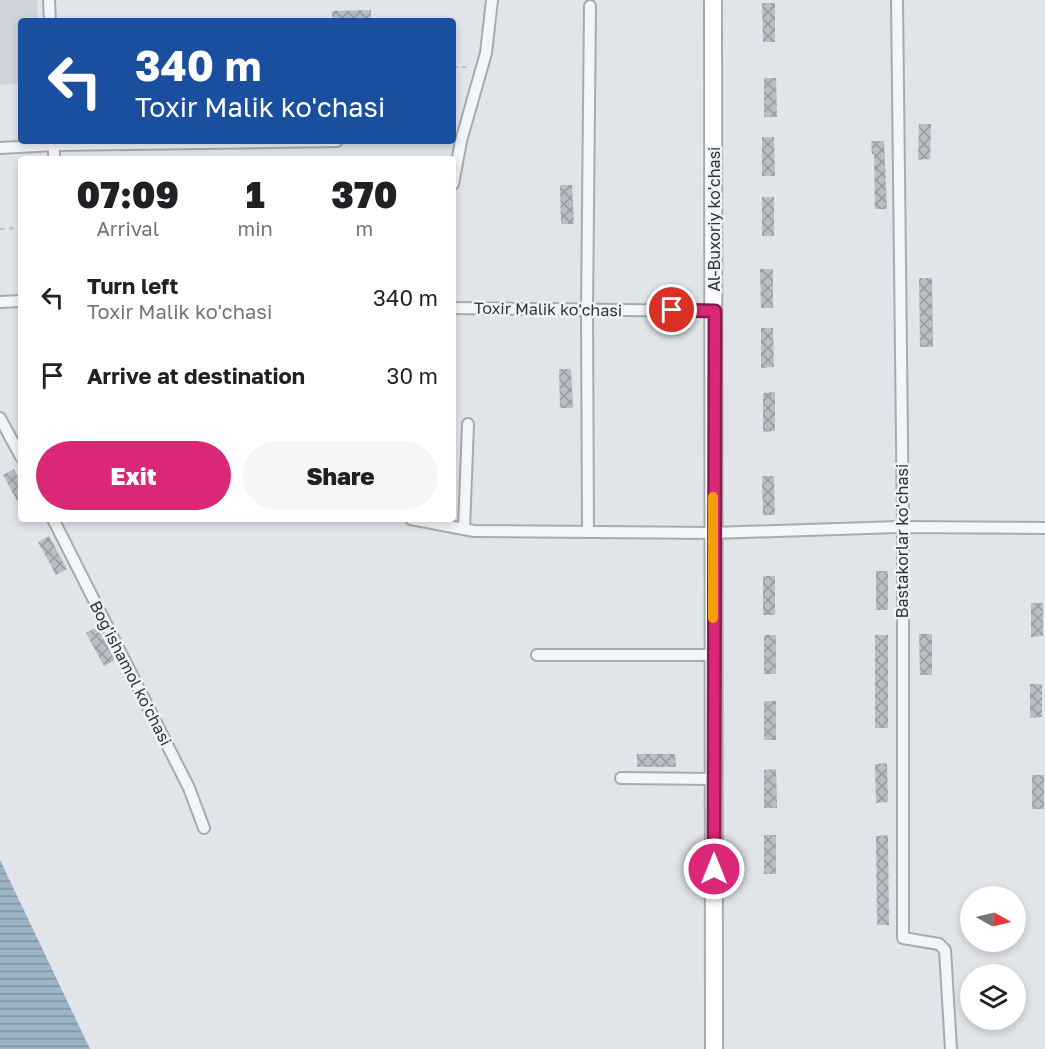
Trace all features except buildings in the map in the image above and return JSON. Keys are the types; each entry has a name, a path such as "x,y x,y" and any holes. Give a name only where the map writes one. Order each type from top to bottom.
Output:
{"street":[{"path":"49,0 50,18"},
{"path":"456,156 457,141 486,53 492,0"},
{"name":"Al-Buxoriy ko'chasi","path":"713,0 714,1049"},
{"name":"Bastakorlar ko'chasi","path":"897,0 903,527 903,938 939,944 945,950 951,1049"},
{"path":"588,532 587,309 590,6"},
{"path":"0,148 43,144"},
{"path":"0,302 18,302"},
{"name":"Toxir Malik ko'chasi","path":"456,308 715,311"},
{"path":"0,418 18,451"},
{"path":"464,529 468,424"},
{"name":"Bog'ishamol ko'chasi","path":"56,522 189,788 204,828"},
{"path":"427,522 474,531 713,533 903,527 1045,528"},
{"path":"537,656 713,655"},
{"path":"621,778 714,779"}],"path":[{"path":"456,67 482,67"},
{"path":"0,230 18,228"}],"shaded area":[{"path":"0,0 37,0 38,18 18,18 18,83 0,85"}],"water":[{"path":"0,860 90,1049 0,1049"}],"slow traffic":[{"path":"713,497 713,618"}],"route":[{"path":"672,310 715,311 714,869"}]}
